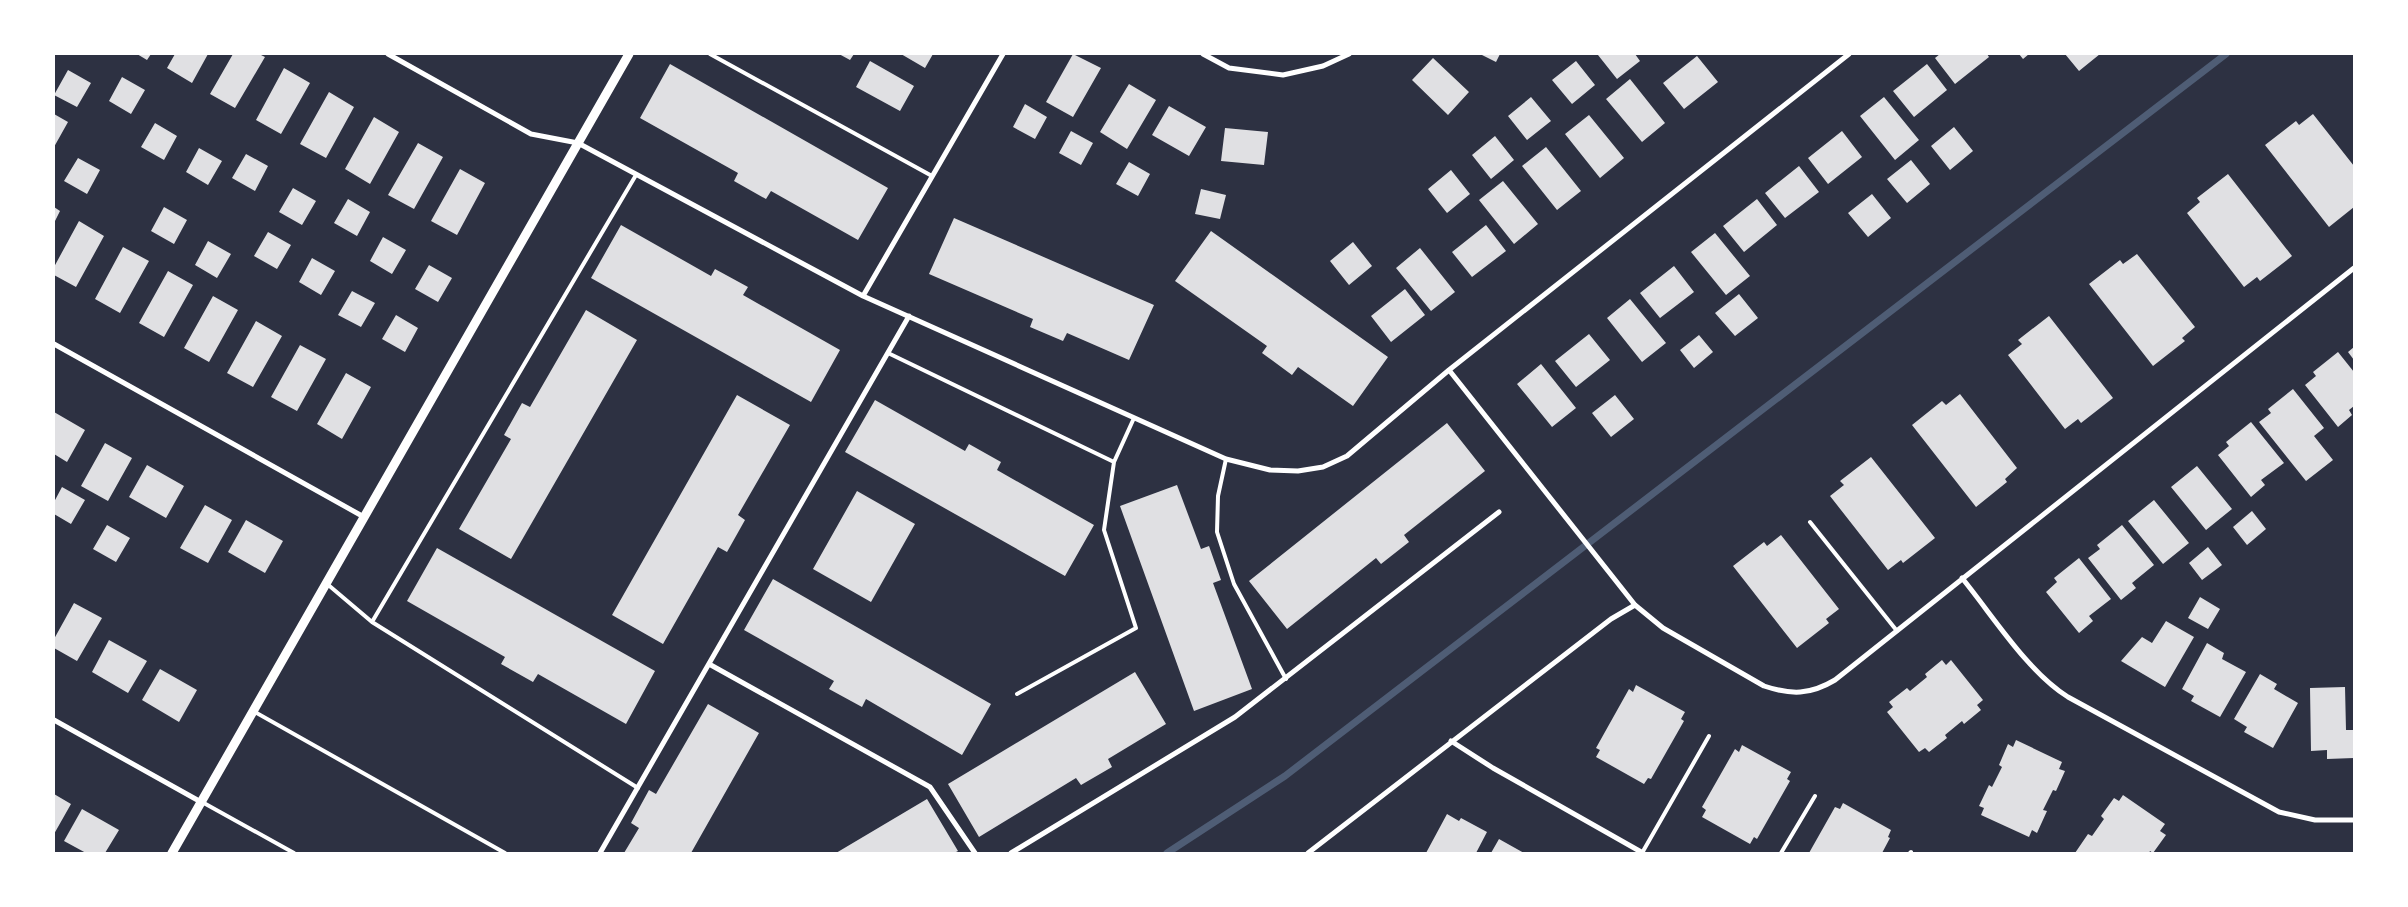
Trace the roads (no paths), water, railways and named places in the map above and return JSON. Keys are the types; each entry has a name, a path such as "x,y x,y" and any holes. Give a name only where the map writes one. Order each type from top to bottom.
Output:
{"street":[{"path":"388,54 531,134 578,143 863,296 1226,458 1270,470 1298,471 1322,468 1347,456 1449,370 1849,54"},
{"path":"172,853 630,54"},
{"path":"863,296 1003,54"},
{"path":"1203,54 1229,68 1283,75 1323,66 1349,54"},
{"path":"1449,370 1578,536 1636,605 1663,628 1764,686 1781,692 1801,694 1820,689 1835,680 2354,268"},
{"path":"600,853 909,316"},
{"path":"54,344 364,517"},
{"path":"1011,853 1236,717 1499,512"},
{"path":"1962,578 2036,670 2055,689 2279,812 2315,820 2354,820"},
{"path":"1308,853 1611,618 1636,605"},
{"path":"709,664 930,787 975,853"},
{"path":"54,720 201,802"},
{"path":"1451,741 1493,768 1642,853"}],"lane":[{"path":"710,54 932,176"},
{"path":"372,622 636,175"},
{"path":"888,353 1114,462"},
{"path":"1017,694 1136,628 1104,530 1114,462 1134,418"},
{"path":"1226,458 1218,496 1217,532 1234,584 1286,679"},
{"path":"1810,522 1898,631"},
{"path":"326,583 372,622 638,788"},
{"path":"253,711 506,853"},
{"path":"1642,853 1709,736"},
{"path":"1781,853 1815,796"},
{"path":"201,802 294,853"}],"waterway":[{"path":"1167,853 1285,776 2226,54"}]}
